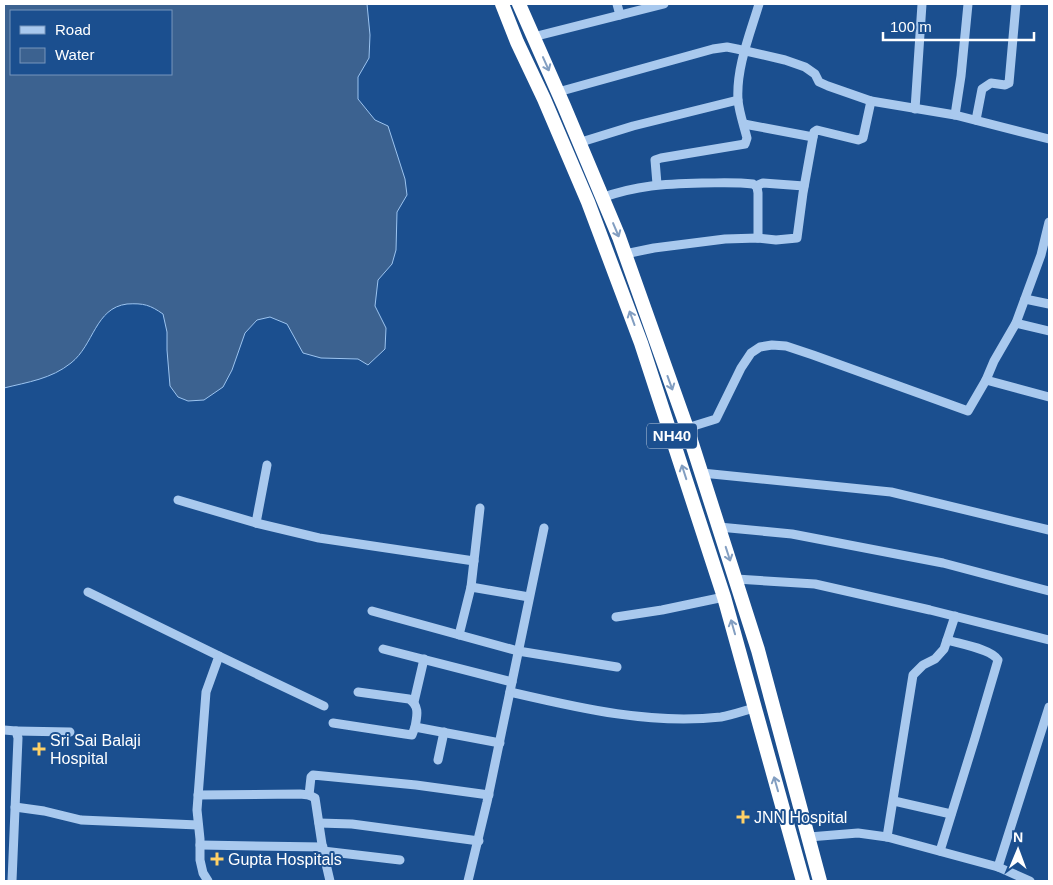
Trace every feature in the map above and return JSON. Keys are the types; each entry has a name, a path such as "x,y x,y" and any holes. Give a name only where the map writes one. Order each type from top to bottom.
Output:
{"highway":[{"name":"NH40","path":"502,4 517,42 565,147 610,258 650,370 724,597 803,881"},
{"name":"NH40","path":"519,4 558,92 625,254 687,428 758,650 820,881"},
{"path":"755,712 773,711"},
{"path":"794,847 810,840"}],"street":[{"path":"617,4 620,15"},
{"path":"533,37 664,4"},
{"path":"657,184 655,160 746,144 747,138 738,100 739,83 745,50 759,4"},
{"path":"915,109 922,4"},
{"path":"955,115 968,4"},
{"path":"976,120 982,89 991,83 1005,85 1009,83 1016,4"},
{"path":"558,92 713,49 727,48 745,50 805,67 814,74 819,82 871,101 955,115 1049,138"},
{"path":"578,143 633,126 738,100"},
{"path":"625,254 654,248 725,239 758,238 776,240 797,238 814,132 818,130 858,140 863,138 871,101"},
{"path":"744,124 813,137"},
{"path":"602,198 626,189 657,184 735,183 756,186 762,183 804,186"},
{"path":"756,186 758,193 758,238"},
{"path":"687,428 716,419 741,368 751,353 760,347 772,345 786,346 813,354 968,411 1016,323 1024,299 1046,252 1049,222"},
{"path":"1024,299 1049,304"},
{"path":"1016,323 1049,331"},
{"path":"986,380 1049,397"},
{"path":"256,523 267,465"},
{"path":"702,473 891,492 1049,530"},
{"path":"178,500 256,523 319,538 474,561"},
{"path":"459,635 471,587 480,508"},
{"path":"719,527 792,534 933,561 1049,591"},
{"path":"468,881 489,795 544,528"},
{"path":"736,579 815,584 1049,640"},
{"path":"471,587 530,597"},
{"path":"88,592 324,706"},
{"path":"616,617 724,597"},
{"path":"372,612 518,651 617,667"},
{"path":"887,837 913,675 923,665 935,659 944,649 955,616"},
{"path":"940,851 976,738 998,660 995,655 988,652 947,640"},
{"path":"383,649 424,659 511,687 606,712 658,718 696,719 755,712"},
{"path":"208,881 203,873 200,860 198,794 206,692 218,656"},
{"path":"333,723 412,735 417,714 414,702 424,659"},
{"path":"358,692 409,699 414,702"},
{"path":"998,867 1046,727 1049,707"},
{"path":"415,727 500,743"},
{"path":"4,730 70,732"},
{"path":"12,881 8,848 15,807 18,738 16,731"},
{"path":"438,760 444,732"},
{"path":"309,795 310,778 313,775 416,785 489,795"},
{"path":"198,794 309,795 315,798 330,881"},
{"path":"894,801 951,814"},
{"path":"15,807 44,811 82,820 198,825"},
{"path":"319,823 352,824 478,841"},
{"path":"810,840 858,833 887,837 998,867 1030,881"},
{"path":"200,846 323,849 400,860"}],"water":[{"path":"4,4 367,4 370,35 369,58 358,77 358,99 375,120 388,126 405,179 407,195 397,212 396,250 392,264 378,280 375,306 386,328 385,349 368,365 358,359 321,358 303,353 287,324 270,317 257,320 245,333 232,370 223,387 204,400 188,401 178,397 170,386 167,332 163,314 146,305 127,304 116,307 108,312 85,347 71,363 55,373 4,388"}],"place":[{"name":"Sri Sai Balaji Hospital","path":"39,749"},
{"name":"JNN Hospital","path":"743,817"},
{"name":"Gupta Hospitals","path":"217,859"}]}
